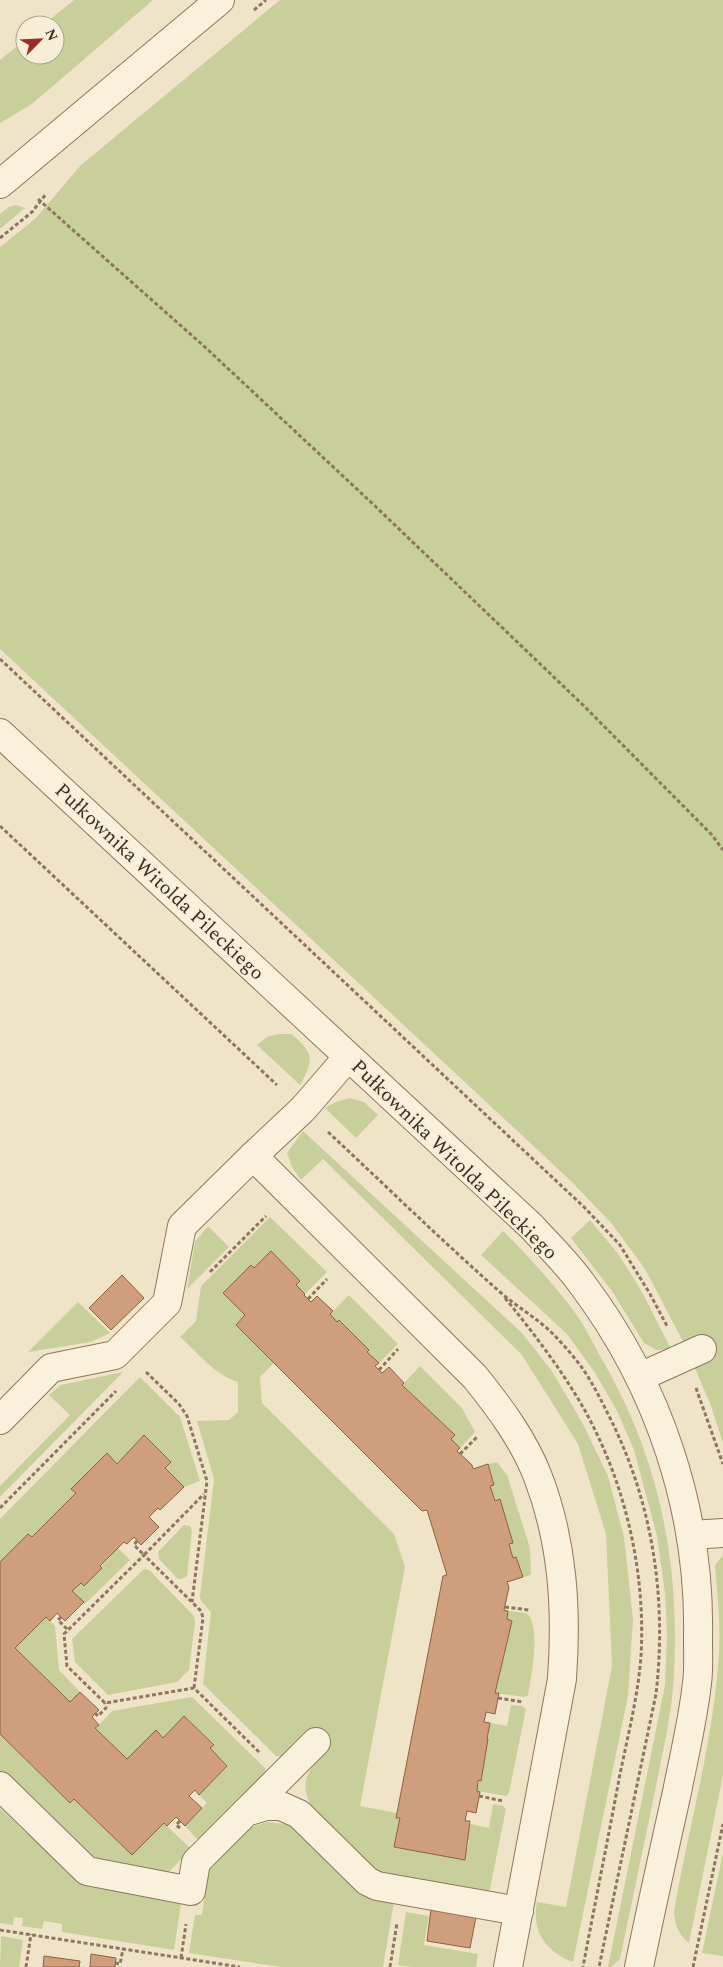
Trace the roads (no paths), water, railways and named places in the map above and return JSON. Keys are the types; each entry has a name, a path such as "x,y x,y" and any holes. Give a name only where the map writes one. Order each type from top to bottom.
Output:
{"street":[{"path":"6,179 220,0"},
{"name":"Pułkownika Witolda Pileckiego","path":"0,733 532,1228 582,1283 618,1335 640,1377 664,1432 683,1492 697,1573 698,1612 698,1681 691,1725 640,1967"},
{"path":"0,1420 51,1368 115,1355 167,1303 182,1226 303,1109 348,1057"},
{"path":"254,1156 475,1377 502,1412 523,1445 538,1476 556,1533 561,1568 565,1644 562,1679 519,1911 515,1965"},
{"path":"640,1377 693,1353"},
{"path":"691,1535 723,1533"},
{"path":"0,1786 87,1872 191,1891 196,1862 316,1742"},
{"path":"283,1775 299,1814"},
{"path":"246,1812 266,1806 281,1806 299,1814 367,1881 377,1886 519,1911"}]}
